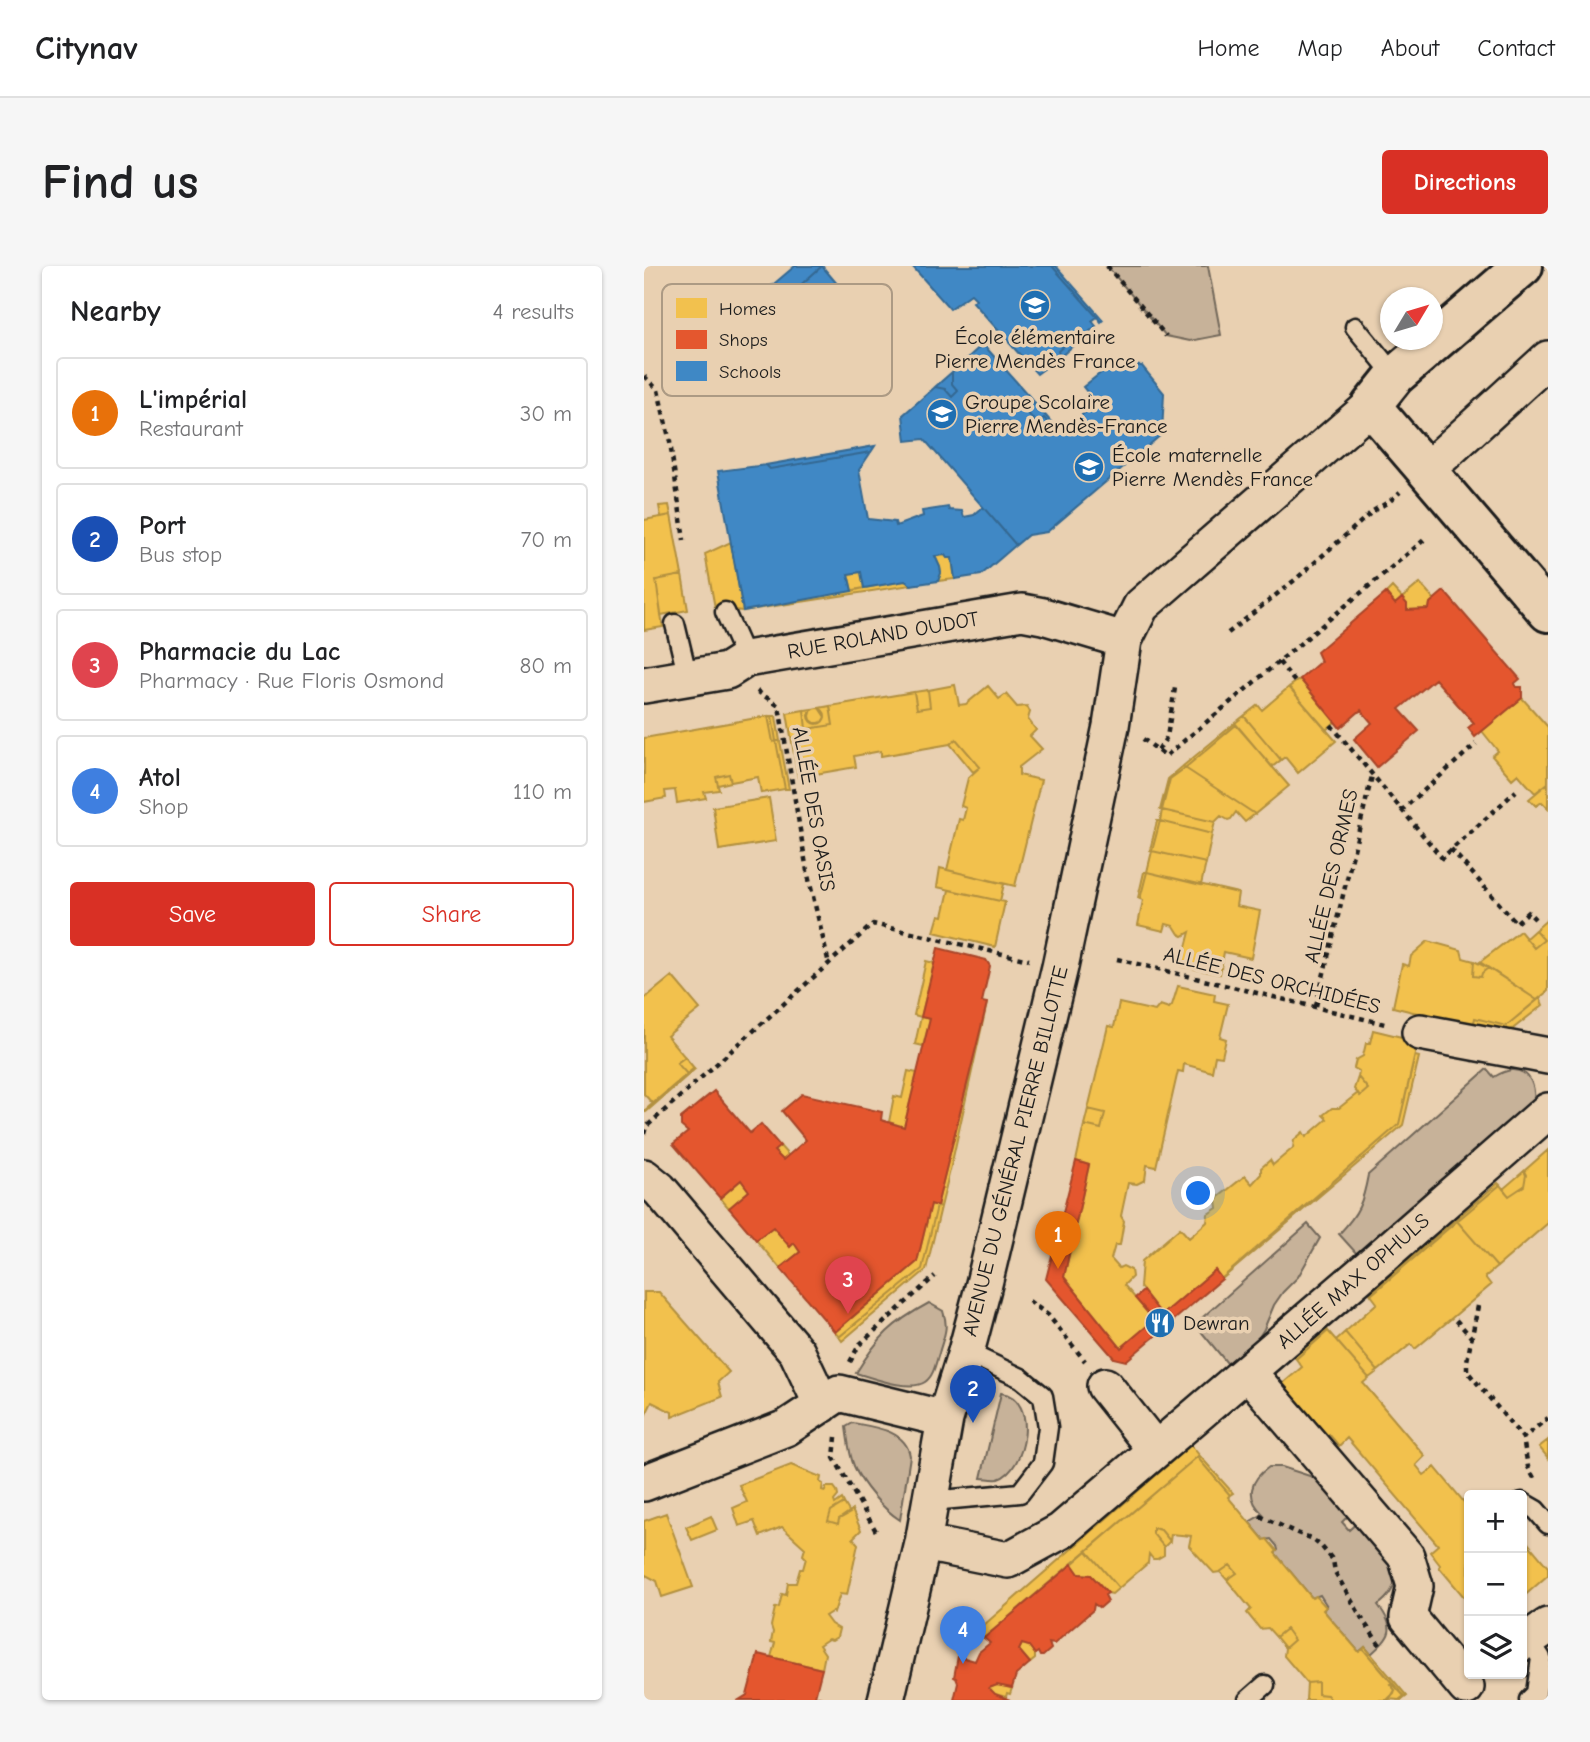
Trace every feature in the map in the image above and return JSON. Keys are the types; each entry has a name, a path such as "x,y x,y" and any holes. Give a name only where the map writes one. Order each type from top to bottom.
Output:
{"street":[{"path":"1523,266 1395,376 1371,406 1548,612"},
{"path":"1443,455 1547,360"},
{"name":"AVENUE DU GÉNÉRAL PIERRE BILLOTTE","path":"886,1700 923,1543 945,1419 986,1275 1060,967 1111,726 1124,640 1141,606 1371,406"},
{"name":"RUE ROLAND OUDOT","path":"644,685 727,671 748,673 1022,611 1124,640"},
{"path":"1420,1032 1548,1056"},
{"name":"ALLÉE MAX OPHULS","path":"939,1546 1008,1560 1061,1531 1548,1111"},
{"path":"644,1177 659,1189 797,1352 829,1415"},
{"path":"1248,1372 1406,1556 1415,1586 1408,1617 1467,1687"},
{"path":"1105,1386 1155,1449"},
{"path":"644,1483 786,1428 829,1415 839,1393 945,1419"}],"lane":[{"path":"1355,327 1395,376"},
{"path":"725,612 748,673"},
{"path":"675,624 688,678"},
{"path":"931,1502 1020,1493 1043,1463 1048,1427 1043,1396 1021,1378 966,1352"},
{"path":"1527,1505 1536,1510 1548,1524"},
{"path":"1529,1700 1536,1693 1541,1658 1533,1635"},
{"path":"1248,1700 1265,1685"}],"path":[{"path":"1107,266 1166,335"},
{"path":"644,376 658,390 670,442 684,540"},
{"path":"1228,633 1296,579 1373,511 1390,501"},
{"path":"1134,732 1166,756 1424,540"},
{"path":"1279,662 1295,682"},
{"name":"ALLÉE DES OASIS","path":"748,673 779,706 807,871 829,964"},
{"path":"1158,750 1167,737 1175,688"},
{"name":"ALLÉE DES ORMES","path":"1317,1006 1372,775 1331,725"},
{"path":"1401,811 1476,744"},
{"path":"1372,775 1442,858 1516,792"},
{"path":"1451,849 1516,923 1528,912 1535,919"},
{"path":"644,1134 646,1127 873,924 1039,962"},
{"name":"ALLÉE DES ORCHIDÉES","path":"1117,959 1420,1032"},
{"path":"849,1363 859,1345 935,1276"},
{"path":"1029,1301 1048,1315 1105,1386"},
{"path":"1478,1306 1466,1361 1467,1371 1523,1438 1528,1467 1539,1484"},
{"path":"1456,1320 1471,1337"},
{"path":"829,1415 834,1458 877,1533"},
{"path":"1523,1438 1548,1418"},
{"path":"1260,1516 1311,1538 1322,1547 1332,1560 1335,1572 1364,1622 1381,1645"}],"shaded area":[{"path":"1107,266 1208,266 1221,335 1190,341 1166,336"},
{"path":"1487,1069 1494,1077 1511,1070 1528,1076 1533,1087 1533,1105 1366,1264 1339,1234 1359,1207 1368,1175"},
{"path":"1308,1224 1320,1238 1298,1277 1274,1305 1264,1329 1236,1374 1195,1324"},
{"path":"929,1303 943,1311 946,1327 934,1369 925,1382 910,1386 901,1385 856,1373 887,1332 905,1317"},
{"path":"1001,1393 1013,1398 1021,1407 1025,1434 1022,1449 1008,1473 998,1479 981,1478"},
{"path":"853,1423 888,1431 902,1440 907,1447 910,1456 900,1520 874,1496 854,1466 846,1427"},
{"path":"1269,1467 1282,1467 1325,1481 1354,1510 1342,1522 1349,1530 1362,1518 1397,1574 1391,1591 1378,1605 1388,1620 1389,1632 1371,1654 1365,1647 1359,1652 1323,1610 1327,1606 1320,1595 1312,1598 1275,1553 1277,1546 1271,1539 1264,1540 1249,1522 1263,1514 1257,1508 1252,1489 1258,1477"}],"building: Homes":[{"path":"669,505 671,515 661,517 659,506"},
{"path":"671,515 682,575 656,580 663,627 644,630 644,520"},
{"path":"731,542 743,611 715,608 705,554"},
{"path":"945,555 952,558 955,579 938,581 941,573 935,556"},
{"path":"861,572 864,588 852,591 848,574"},
{"path":"682,575 688,610 661,615 656,580"},
{"path":"905,581 911,585 743,611 864,588"},
{"path":"1420,583 1434,599 1429,609 1407,610 1407,604 1402,598"},
{"path":"1392,587 1402,598 1395,604 1386,593"},
{"path":"1300,679 1335,722 1326,730 1289,687"},
{"path":"955,685 959,705 966,704 988,686 999,699 1006,694 1017,707 1027,706 1030,712 1028,719 1036,730 1030,736 1042,749 1019,767 1019,775 1041,780 1015,886 947,870 959,819 963,820 966,808 961,806 968,778 980,767 956,739 950,744 881,756 881,751 854,756 856,767 798,777 787,713 804,710 806,729 833,725 830,706 914,692 917,709 930,707 928,690"},
{"path":"1289,687 1336,741 1298,773 1285,757 1281,760 1244,716 1258,705 1262,710"},
{"path":"928,690 930,707 917,709 914,692"},
{"path":"1522,698 1548,727 1548,783 1535,793 1518,774 1512,779 1492,756 1498,751 1482,731"},
{"path":"830,706 833,725 806,729 804,710 812,709 811,720 819,723 825,717 819,708"},
{"path":"817,708 825,716 817,724 809,716"},
{"path":"768,716 772,716 776,741 773,742"},
{"path":"768,716 773,742 776,741 785,789 761,793 758,777 731,782 729,774 716,777 719,790 704,792 706,798 677,803 675,790 665,791 666,798 644,802 644,738"},
{"path":"772,716 776,716 780,741 776,741"},
{"path":"1244,716 1281,760 1272,767 1235,723"},
{"path":"1235,723 1236,725 1185,768 1183,766"},
{"path":"1236,725 1289,786 1255,814 1185,768"},
{"path":"956,739 980,767 973,772 950,744"},
{"path":"776,741 780,741 789,789 785,789"},
{"path":"1183,766 1185,768 1170,779 1160,810 1168,779"},
{"path":"1185,768 1255,814 1245,822 1236,812 1231,819 1221,816 1215,822 1162,810 1170,779"},
{"path":"729,774 731,782 718,785 716,777"},
{"path":"1548,783 1548,808 1542,802 1536,806 1529,799"},
{"path":"769,798 776,841 719,850 713,807"},
{"path":"1162,810 1215,822 1212,834 1160,821"},
{"path":"1157,821 1160,821 1152,851 1150,850"},
{"path":"1160,821 1212,834 1206,863 1152,851"},
{"path":"1152,851 1206,863 1201,885 1147,872"},
{"path":"940,868 1004,884 1000,901 937,887"},
{"path":"1144,872 1147,872 1140,899 1138,898"},
{"path":"1147,872 1238,893 1236,906 1260,911 1251,958 1224,952 1220,974 1181,966 1190,932 1183,936 1174,926 1166,924 1164,931 1138,925 1143,900 1140,899"},
{"path":"949,890 1005,902 995,947 934,932 939,915 943,916"},
{"path":"1548,919 1548,991 1537,1000 1480,962 1520,931 1534,948 1544,940 1535,930"},
{"path":"1535,930 1544,940 1534,948 1526,938"},
{"path":"1428,941 1461,950 1463,958 1474,961 1473,976 1481,977 1488,968 1537,1000 1506,1026 1475,1018 1473,1027 1393,1007 1402,964 1409,966 1411,956"},
{"path":"926,961 934,963 921,1017 914,1015"},
{"path":"1474,961 1488,968 1481,977 1473,976"},
{"path":"672,976 700,1009 667,1036 685,1057 677,1063 687,1074 653,1104 644,1094 644,999"},
{"path":"1178,986 1215,994 1214,1001 1228,1004 1220,1037 1226,1039 1222,1057 1215,1056 1212,1072 1184,1064 1183,1072 1178,1071 1156,1167 1147,1165 1145,1180 1137,1184 1128,1183 1121,1216 1124,1221 1120,1245 1115,1245 1111,1259 1119,1268 1123,1266 1131,1270 1132,1277 1124,1285 1154,1320 1121,1348 1064,1277 1089,1165 1076,1161 1084,1125 1101,1129 1105,1113 1088,1109 1108,1026 1114,1027 1119,1003 1155,1011 1160,1005 1169,1008"},
{"path":"1540,998 1543,1005 1505,1035 1473,1027 1475,1018 1506,1026"},
{"path":"987,1003 952,1162 941,1207 937,1206"},
{"path":"921,1017 930,1019 923,1046 915,1044"},
{"path":"1373,1030 1418,1041 1399,1124 1221,1279 1215,1270 1162,1315 1140,1287 1142,1261 1180,1228 1189,1238 1207,1222 1208,1214 1217,1208 1216,1199 1245,1176 1252,1184 1261,1174 1261,1168 1270,1160 1273,1165 1293,1148 1294,1140 1303,1132 1306,1137 1327,1119 1323,1115 1368,1089 1358,1077 1359,1071 1354,1068 1356,1060 1363,1056 1366,1043 1370,1043"},
{"path":"1415,1056 1419,1057 1403,1125 1222,1279 1399,1124"},
{"path":"685,1057 694,1068 687,1074 677,1063"},
{"path":"694,1068 646,1112 644,1111"},
{"path":"908,1071 917,1073 904,1127 889,1122 894,1096 902,1098"},
{"path":"1358,1077 1368,1089 1360,1096 1354,1089"},
{"path":"1088,1109 1105,1113 1101,1129 1084,1125"},
{"path":"780,1146 789,1156 783,1160 774,1151"},
{"path":"1548,1150 1548,1223 1497,1267 1457,1221 1500,1185 1509,1196 1524,1186 1524,1171"},
{"path":"1524,1171 1524,1186 1509,1196 1503,1189"},
{"path":"741,1180 749,1191 729,1208 720,1198"},
{"path":"1498,1183 1500,1185 1457,1221 1456,1219"},
{"path":"931,1204 937,1206 922,1269 839,1337 835,1332 917,1262"},
{"path":"937,1206 941,1207 926,1270 842,1341 839,1337 922,1269"},
{"path":"1456,1219 1457,1221 1371,1295 1370,1293"},
{"path":"1457,1221 1497,1267 1485,1277 1491,1285 1415,1349 1411,1344 1378,1371 1345,1332 1377,1303 1371,1295"},
{"path":"773,1227 790,1247 794,1243 800,1252 780,1268 756,1240"},
{"path":"644,1292 659,1292 729,1372 718,1382 722,1397 672,1417 672,1412 652,1402 644,1418"},
{"path":"1327,1329 1328,1331 1296,1359 1294,1357"},
{"path":"1328,1331 1369,1378 1363,1383 1425,1456 1416,1465 1424,1475 1435,1467 1464,1502 1464,1597 1430,1552 1438,1545 1347,1438 1339,1446 1329,1434 1326,1436 1282,1384 1302,1367 1296,1359"},
{"path":"1345,1332 1378,1371 1369,1378 1336,1340"},
{"path":"1548,1440 1548,1458 1539,1447"},
{"path":"1191,1445 1199,1455 1197,1457 984,1638 977,1631"},
{"path":"1199,1455 1233,1493 1230,1495 1197,1457"},
{"path":"1197,1457 1264,1540 1267,1539 1277,1551 1275,1553 1312,1598 1316,1596 1326,1607 1323,1610 1359,1652 1363,1649 1392,1683 1390,1684 1395,1690 1389,1700 1331,1700 1327,1695 1318,1694 1318,1682 1307,1683 1284,1656 1285,1648 1294,1640 1286,1629 1276,1637 1268,1628 1260,1629 1247,1613 1251,1609 1227,1580 1237,1573 1230,1565 1214,1573 1189,1546 1191,1536 1171,1534 1170,1541 1161,1530 1153,1528 1153,1534 1164,1547 1164,1555 1153,1559 1149,1554 1148,1563 1119,1588 1087,1551"},
{"path":"791,1465 821,1477 822,1490 834,1487 837,1491 835,1504 842,1499 844,1503 831,1511 828,1521 838,1524 839,1519 852,1510 861,1530 853,1538 858,1544 847,1595 840,1594 834,1613 833,1611 825,1616 839,1629 837,1637 819,1645 825,1654 822,1669 771,1657 775,1643 771,1642 771,1626 775,1608 779,1607 782,1594 786,1595 788,1583 796,1583 800,1569 803,1569 805,1548 782,1527 760,1536 754,1521 739,1526 733,1508 747,1502 739,1485"},
{"path":"844,1503 850,1513 839,1519 838,1524 828,1521 831,1511"},
{"path":"666,1513 693,1587 662,1597 657,1581 646,1575 644,1579 644,1521"},
{"path":"711,1516 717,1530 692,1540 686,1527"},
{"path":"1153,1528 1161,1530 1170,1541 1164,1547 1153,1534"},
{"path":"1527,1542 1548,1567 1548,1575 1527,1594"},
{"path":"1087,1551 1119,1588 1112,1594 1091,1575 1079,1574 1072,1564"},
{"path":"1230,1565 1237,1573 1227,1580 1220,1572"},
{"path":"1286,1629 1294,1640 1285,1648 1276,1637"},
{"path":"1022,1644 1029,1646 1035,1654 1035,1659 1030,1663 1019,1650"},
{"path":"1365,1647 1407,1696 1402,1700 1399,1700 1404,1696 1363,1649"},
{"path":"1318,1682 1318,1694 1327,1695 1331,1700 1306,1700 1307,1683"},
{"path":"1390,1684 1404,1696 1399,1700 1388,1699 1395,1690"},
{"path":"997,1685 1012,1688 1010,1694 1007,1693 1006,1697 995,1694 989,1688"}],"building: Shops":[{"path":"1444,591 1520,679 1514,684 1516,687 1522,687 1522,698 1475,737 1468,728 1474,723 1435,679 1399,709 1419,731 1377,767 1354,739 1372,723 1361,710 1340,728 1300,679 1321,661 1317,652 1386,593 1395,604 1402,598 1407,604 1407,610 1429,609 1430,603"},
{"path":"938,948 986,960 990,966 982,1002 987,1003 937,1206 931,1204 917,1262 835,1332 780,1268 800,1252 794,1243 790,1247 773,1227 756,1240 729,1208 749,1191 741,1180 720,1198 673,1144 688,1132 681,1126 681,1118 714,1091 750,1133 761,1124 780,1146 774,1151 783,1160 806,1140 782,1111 802,1094 882,1112 881,1120 904,1127 930,1019 921,1017"},
{"path":"1076,1161 1089,1165 1064,1277 1121,1348 1154,1320 1135,1298 1143,1291 1162,1315 1215,1270 1222,1279 1126,1361 1114,1358 1046,1279"},
{"path":"1072,1564 1079,1574 1091,1575 1108,1593 1105,1595 1108,1601 1100,1608 1094,1604 1093,1610 1054,1644 1049,1643 1051,1649 1043,1656 1038,1652 1035,1654 1029,1646 1022,1644 1019,1650 1030,1663 1016,1675 1012,1688 997,1685 989,1688 995,1694 1010,1700 954,1700 958,1683 954,1677 958,1656 975,1661 979,1652 990,1643 984,1638"},
{"path":"758,1654 822,1669 815,1696 822,1700 739,1700 747,1695"}],"building: Schools":[{"path":"795,266 822,266 802,284 774,284"},
{"path":"822,266 837,284 802,284"},
{"path":"912,266 1052,266 1097,317 1092,321 1096,326 1081,339 1074,337 1058,351 1060,357 1037,374 973,302 976,299 971,294 950,309"},
{"path":"1052,266 1056,266 1103,320 1101,322 1097,317"},
{"path":"1074,337 1081,339 1060,357 1058,351"},
{"path":"983,344 1035,403 1026,411 1037,424 1044,418 1060,433 1096,403 1083,387 1112,364 1142,366 1164,393 1162,434 1047,532 1028,535 1016,545 924,439 906,441 903,415 935,387 945,389 952,397 958,391 952,384 952,372"},
{"path":"952,372 952,384 958,391 952,397 945,389 935,387"},
{"path":"1035,403 1057,429 1055,431 1044,418 1037,424 1026,411"},
{"path":"875,446 871,452 770,469 766,465"},
{"path":"871,452 859,470 868,519 895,522 896,526 923,516 922,511 948,507 949,510 962,511 964,517 974,515 983,507 1016,545 981,575 955,579 952,558 945,555 935,556 941,573 938,581 911,585 905,581 864,588 861,572 848,574 852,591 743,611 718,471 766,465 770,469"}],"place":[{"name":"École élémentaire Pierre Mendès France","path":"1035,305"},
{"name":"Groupe Scolaire Pierre Mendès-France","path":"942,414"},
{"name":"École maternelle Pierre Mendès France","path":"1089,467"},
{"name":"L'impérial","path":"1058,1269"},
{"name":"Pharmacie du Lac","path":"848,1314"},
{"name":"Dewran","path":"1160,1323"},
{"name":"Port","path":"973,1423"},
{"name":"Atol","path":"963,1664"}]}
